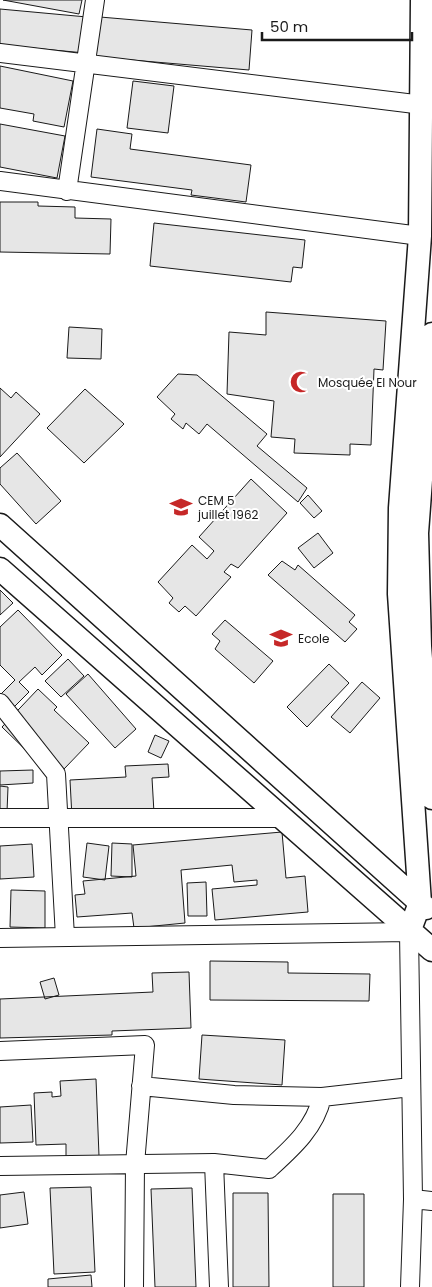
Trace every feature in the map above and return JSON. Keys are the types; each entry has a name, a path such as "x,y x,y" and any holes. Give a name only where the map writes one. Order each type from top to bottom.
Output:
{"street":[{"path":"67,191 95,0"},
{"path":"410,1287 413,1199 409,932 426,908 399,594 400,508 420,236 423,105 422,0"},
{"path":"0,53 423,105"},
{"path":"0,181 420,236"},
{"path":"432,334 417,533 420,646 430,734 432,798"},
{"path":"0,525 426,908"},
{"path":"0,569 409,932 432,950"},
{"path":"1,705 56,774 60,818 65,937"},
{"path":"0,818 281,818"},
{"path":"0,938 409,932 432,927"},
{"path":"0,1051 145,1045 135,1164 134,1287"},
{"path":"142,1086 234,1095 322,1097 411,1087"},
{"path":"0,1166 214,1163 269,1169 294,1146 308,1129 319,1111 322,1097"},
{"path":"214,1163 219,1287"},
{"path":"413,1199 432,1201"}],"building":[{"path":"3,0 82,0 79,14"},
{"path":"0,9 87,17 85,53 0,45"},
{"path":"100,17 252,30 249,70 96,57"},
{"path":"0,66 73,81 64,127 33,121 34,114 0,108"},
{"path":"133,81 174,86 168,133 127,128"},
{"path":"0,124 65,136 57,178 0,167"},
{"path":"97,129 132,134 130,149 251,165 246,202 191,195 192,190 91,177"},
{"path":"0,202 38,202 38,206 75,207 75,218 111,219 110,254 0,252"},
{"path":"154,223 305,240 302,268 293,267 291,282 150,266"},
{"name":"Mosquée El Nour","path":"266,312 386,321 383,370 374,369 371,445 350,444 350,455 294,453 295,439 271,437 274,401 227,394 229,332 266,335"},
{"path":"69,327 102,329 101,359 67,358"},
{"path":"178,374 197,375 267,434 257,446 307,488 298,502 207,424 199,434 186,423 183,429 171,419 175,414 157,397"},
{"path":"0,388 11,398 16,392 40,414 0,457"},
{"path":"85,389 124,424 84,463 47,428"},
{"path":"17,453 61,501 36,524 0,484 0,468"},
{"path":"251,479 287,513 238,568 231,564 224,572 231,577 196,616 185,606 179,612 169,603 173,598 158,582 192,545 207,559 214,551 199,537"},
{"path":"308,495 322,511 314,518 300,503"},
{"path":"318,533 333,553 314,568 298,548"},
{"path":"282,561 295,570 298,565 355,615 349,622 357,629 345,642 268,575"},
{"path":"0,590 13,603 0,615"},
{"path":"18,610 62,655 42,675 35,667 19,682 29,692 6,715 0,695 15,680 0,665 0,627"},
{"path":"225,620 273,661 254,683 215,649 220,641 212,634"},
{"path":"68,659 84,676 61,697 45,681"},
{"path":"329,664 349,683 307,727 287,707"},
{"path":"88,674 136,729 115,748 66,694"},
{"path":"362,682 380,698 350,733 331,717"},
{"path":"38,689 57,707 54,710 89,743 64,769 45,750 36,760 2,727"},
{"path":"155,735 169,741 161,758 148,752"},
{"path":"168,764 169,777 152,778 154,813 72,818 70,780 126,777 125,766"},
{"path":"33,770 33,783 0,785 0,771"},
{"path":"0,786 8,787 7,812 0,812"},
{"path":"282,832 286,878 305,876 308,912 215,920 212,889 257,885 257,880 234,882 232,865 181,870 185,923 134,928 132,913 77,917 75,895 85,894 83,881 136,876 133,845"},
{"path":"87,843 109,846 105,880 83,877"},
{"path":"112,843 132,844 132,877 111,876"},
{"path":"32,844 34,877 0,879 0,846"},
{"path":"206,882 207,916 188,916 187,883"},
{"path":"11,890 45,891 45,928 10,927"},
{"path":"210,961 288,962 288,973 370,974 369,1001 210,1000"},
{"path":"189,972 191,1028 112,1031 112,1035 0,1038 0,999 153,992 152,973"},
{"path":"54,978 59,995 45,999 40,982"},
{"path":"202,1035 285,1040 282,1085 199,1079"},
{"path":"96,1079 99,1156 66,1157 66,1144 36,1145 34,1093 52,1092 52,1097 61,1096 60,1081"},
{"path":"31,1105 33,1142 0,1143 0,1107"},
{"path":"91,1187 95,1272 54,1274 50,1188"},
{"path":"192,1188 196,1287 155,1287 151,1189"},
{"path":"24,1192 28,1224 0,1228 0,1195"},
{"path":"233,1193 268,1193 269,1287 233,1287"},
{"path":"333,1194 364,1194 364,1287 333,1287"},
{"path":"91,1275 92,1287 48,1287 48,1279"}],"place":[{"name":"Mosquée El Nour","path":"301,382"},
{"name":"CEM 5 juillet 1962","path":"181,507"},
{"name":"Ecole","path":"281,638"}]}
